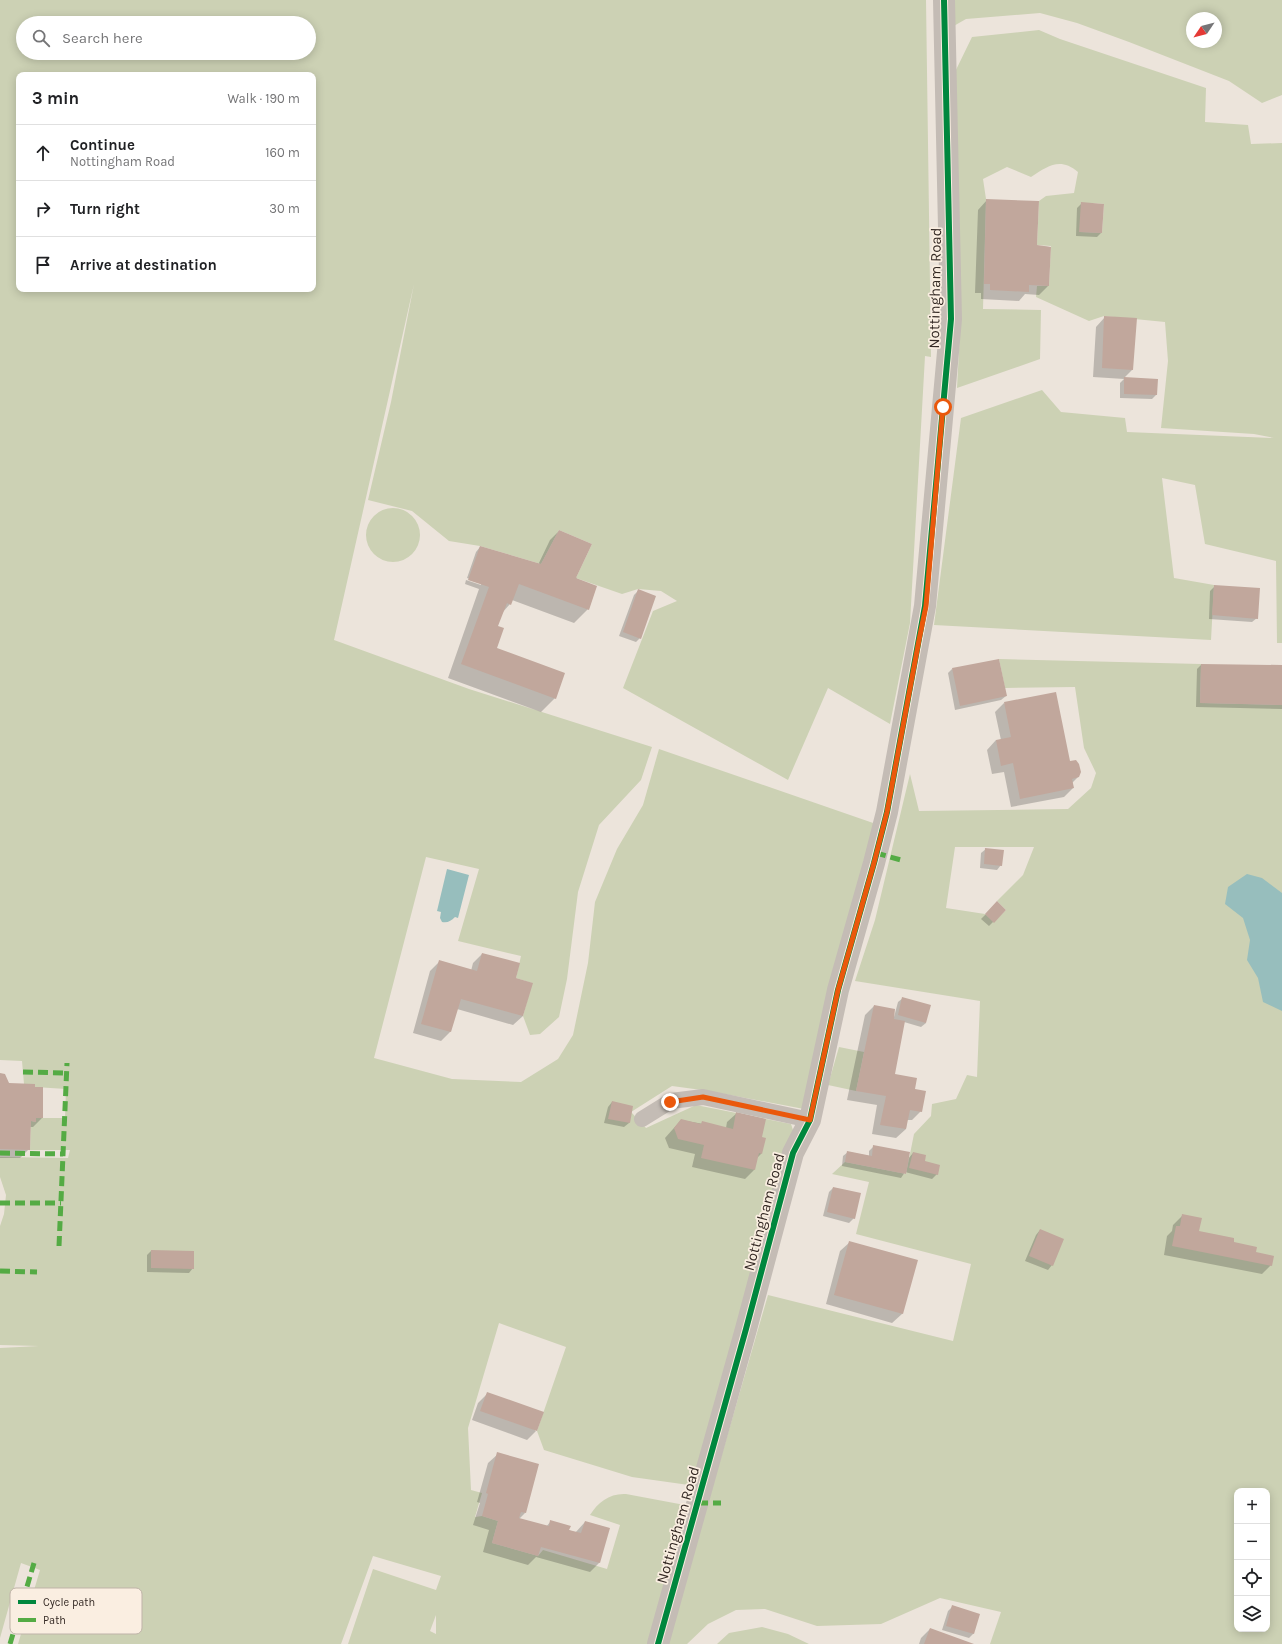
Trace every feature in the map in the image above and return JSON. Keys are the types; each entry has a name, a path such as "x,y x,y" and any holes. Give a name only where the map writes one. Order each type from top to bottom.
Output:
{"street":[{"name":"Nottingham Road","path":"658,1644 746,1329 793,1153 810,1120 838,990 887,812 926,606 951,319 944,0"}],"lane":[{"path":"642,1119 670,1102 703,1097 810,1120"}],"green space":[{"path":"0,0 926,0 931,357 925,356 910,623 890,724 828,688 788,780 623,688 653,611 677,601 661,591 638,589 622,594 576,578 592,544 559,530 541,564 480,546 449,541 412,511 368,500 391,402 414,284 334,640 469,689 652,747 641,780 599,825 578,892 567,979 559,1017 540,1034 530,1035 523,1016 532,983 516,978 521,956 458,941 479,869 426,857 374,1058 452,1079 521,1082 558,1059 573,1035 588,963 595,902 617,849 643,805 659,749 876,824 804,1109 709,1091 672,1086 631,1112 646,1128 696,1105 791,1124 794,1133 696,1486 632,1477 544,1450 537,1431 566,1347 499,1323 468,1428 471,1490 482,1493 475,1517 482,1516 498,1521 492,1543 538,1556 543,1550 607,1569 620,1525 590,1515 601,1502 615,1495 626,1494 690,1506 648,1644 348,1644 373,1569 436,1590 441,1576 373,1556 341,1644 18,1644 21,1634 142,1634 142,1588 35,1588 40,1570 21,1563 14,1588 10,1588 10,1602 0,1638 0,1348 39,1346 0,1345 0,1226 4,1214 6,1195 0,1177 0,1157 68,1158 70,1150 30,1150 31,1121 36,1122 36,1118 65,1118 66,1089 35,1087 35,1084 24,1084 22,1061 0,1060","holes":["436,1615 436,1634 430,1631"]},
{"path":"953,0 1282,0 1282,95 1262,103 1229,81 1077,23 1040,13 966,19 952,27"},
{"path":"1039,30 1060,39 1206,88 1205,122 1248,125 1251,144 1282,143 1282,643 1277,643 1276,561 1205,544 1195,485 1162,478 1174,578 1214,585 1211,640 934,625 961,418 1042,390 1061,412 1125,418 1127,432 1274,438 1254,434 1161,428 1168,361 1165,322 1104,316 1089,321 1036,297 1037,286 1049,286 1051,246 1037,245 1039,201 1046,196 1074,193 1078,172 1072,167 1060,164 1043,169 1031,177 1007,167 983,179 986,199 983,309 1041,310 1040,359 957,388 961,313 954,74 972,37","holes":["1092,203 1104,204 1102,233 1080,232"]},
{"path":"393,508 403,510 412,516 418,525 420,535 418,545 412,554 403,560 393,562 383,560 374,554 368,545 366,535 368,525 374,516 383,510"},
{"path":"999,659 1201,664 1200,703 1282,705 1282,1644 990,1644 1001,1612 940,1598 881,1624 817,1626 765,1609 736,1610 708,1624 687,1644 667,1644 768,1295 953,1341 971,1264 856,1234 869,1182 832,1174 845,1162 906,1174 914,1134 931,1116 932,1104 956,1099 967,1075 977,1077 980,1001 855,981 875,920 910,774 919,811 1068,809 1091,788 1096,773 1084,748 1075,687 1005,688","holes":["955,847 1034,847 1023,875 997,901 1006,910 994,922 985,914 946,908"]},
{"path":"839,1047 864,1052 856,1091 828,1085"},
{"path":"762,1627 788,1634 809,1644 717,1644 729,1633"}],"water":[{"path":"447,869 469,875 458,918 455,917 452,920 442,922 440,918 441,912 437,911"},
{"path":"1247,874 1262,878 1282,893 1282,1011 1263,1002 1258,978 1247,960 1250,940 1243,918 1225,904 1228,887"}],"building":[{"path":"986,199 1039,201 1037,245 1051,247 1049,286 1029,285 1029,292 990,290 990,284 984,284"},
{"path":"1081,202 1104,204 1102,233 1079,232"},
{"path":"1104,316 1137,318 1133,370 1102,368"},
{"path":"1124,377 1158,379 1157,395 1124,394"},
{"path":"559,530 592,544 576,578 597,586 589,610 519,584 511,605 507,603 498,626 504,628 497,648 565,673 556,699 461,664 489,587 468,580 480,546 541,564"},
{"path":"1214,585 1260,588 1258,619 1212,615"},
{"path":"638,589 656,596 641,639 623,632"},
{"path":"999,659 1007,696 960,706 952,668"},
{"path":"1201,664 1282,665 1282,705 1200,703"},
{"path":"1056,692 1070,761 1076,760 1079,764 1081,772 1079,777 1072,779 1074,788 1020,799 1013,763 1001,766 996,740 1011,737 1004,702"},
{"path":"985,848 1004,850 1002,866 984,864"},
{"path":"997,901 1006,910 994,923 985,914"},
{"path":"482,953 520,963 516,978 533,983 523,1016 461,999 451,1032 421,1024 439,960 477,971"},
{"path":"902,997 931,1005 926,1023 898,1015"},
{"path":"874,1005 895,1009 894,1019 905,1021 895,1074 917,1078 915,1089 926,1091 922,1112 910,1110 906,1129 880,1125 886,1096 856,1091"},
{"path":"0,1073 5,1074 9,1083 35,1084 35,1087 43,1087 43,1118 36,1118 36,1122 31,1121 30,1150 0,1149"},
{"path":"612,1101 633,1106 630,1123 608,1119"},
{"path":"736,1112 766,1119 762,1137 766,1138 762,1154 759,1153 755,1170 701,1158 704,1145 678,1139 674,1128 681,1119 701,1124 702,1121 733,1129"},
{"path":"873,1145 910,1152 906,1174 845,1162 847,1151 872,1156"},
{"path":"913,1152 926,1155 925,1161 940,1165 938,1175 909,1168"},
{"path":"833,1187 861,1193 855,1219 827,1212"},
{"path":"1182,1214 1202,1218 1199,1231 1234,1238 1234,1242 1257,1247 1256,1252 1274,1256 1272,1266 1172,1246 1176,1226 1180,1226"},
{"path":"1040,1229 1064,1239 1053,1266 1029,1256"},
{"path":"849,1241 918,1260 903,1314 834,1295"},
{"path":"151,1250 194,1251 194,1269 151,1268"},
{"path":"487,1392 544,1412 537,1431 480,1411"},
{"path":"497,1452 539,1464 526,1513 521,1512 519,1518 549,1526 550,1520 571,1526 569,1530 581,1533 585,1521 610,1528 600,1563 541,1547 538,1556 492,1543 498,1521 482,1516 488,1494 486,1493"},
{"path":"952,1605 980,1614 974,1634 946,1626"},
{"path":"930,1628 974,1644 924,1644"}],"marked path":[{"path":"876,853 901,860"},
{"path":"59,1246 67,1063"},
{"path":"23,1072 66,1073"},
{"path":"0,1153 63,1154"},
{"path":"0,1203 61,1203"},
{"path":"0,1271 37,1272"},
{"path":"698,1503 721,1503"},
{"path":"27,1588 34,1563"},
{"path":"10,1644 13,1634"}],"cycle path":[{"path":"658,1644 746,1329 793,1153 810,1120 838,990 887,812 925,606 951,319 944,0"}],"route":[{"path":"670,1102 703,1097 810,1120 838,990 887,812 926,606 943,407"}]}
